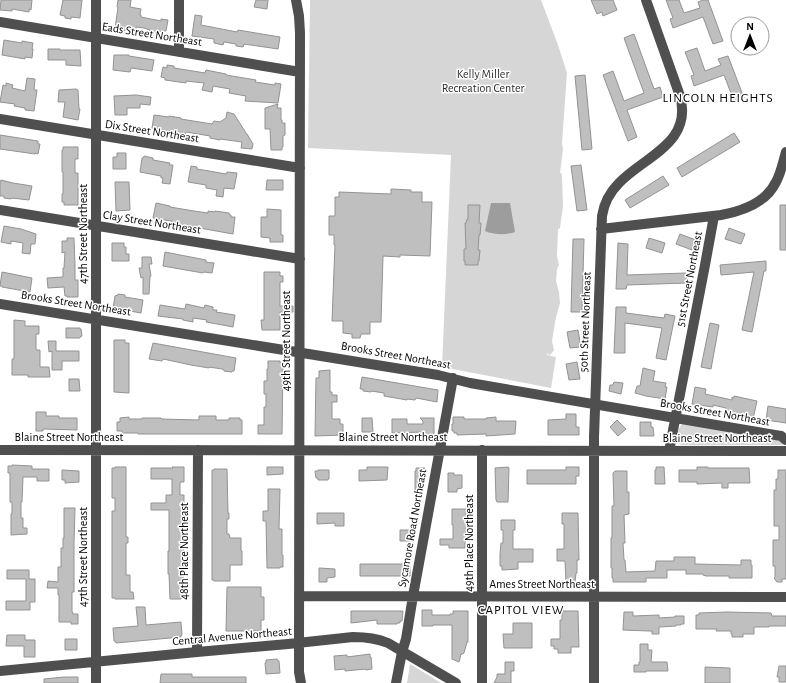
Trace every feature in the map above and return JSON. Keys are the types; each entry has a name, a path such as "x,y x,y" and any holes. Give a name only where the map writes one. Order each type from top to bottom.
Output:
{"street":[{"name":"47th Street Northeast","path":"96,0 96,683"},
{"path":"179,0 179,52"},
{"name":"49th Street Northeast","path":"296,0 300,27 299,643 301,683"},
{"name":"50th Street Northeast","path":"594,683 594,450 602,216 606,201 613,190 623,179 671,141 679,129 682,117 680,96 646,0"},
{"name":"Eads Street Northeast","path":"0,22 300,72"},
{"name":"Dix Street Northeast","path":"0,119 300,168"},
{"path":"601,229 714,216 744,209 764,198 772,189 776,182 786,152"},
{"name":"Clay Street Northeast","path":"0,210 300,259"},
{"name":"51st Street Northeast","path":"668,451 714,216"},
{"name":"Brooks Street Northeast","path":"0,304 438,375 470,383 781,436 786,440"},
{"name":"Sycamore Road Northeast","path":"396,683 406,639 453,378"},
{"name":"Blaine Street Northeast","path":"0,450 786,451"},
{"name":"48th Place Northeast","path":"197,652 198,450"},
{"name":"49th Place Northeast","path":"482,450 482,683"},
{"name":"Ames Street Northeast","path":"299,596 786,597"},
{"name":"Central Avenue Northeast","path":"0,671 364,637 388,643 456,683"}],"green space":[{"name":"Kelly Miller Recreation Center","path":"310,0 541,0 567,73 562,143 563,149 560,173 562,175 563,206 560,228 558,229 557,256 559,265 557,269 556,281 560,303 552,341 554,350 549,355 547,353 547,355 556,357 551,388 442,367 451,155 308,148"},
{"path":"682,424 772,439 781,441 783,445 681,445 677,441 677,435"},
{"path":"410,664 441,683 407,683"}],"shaded area":[{"path":"491,203 510,203 515,232 500,234 485,231"}],"building":[{"path":"1,0 32,0 31,10 29,9 29,12 12,9 12,11 0,10"},
{"path":"63,0 82,0 80,18 71,17 71,19 60,15"},
{"path":"118,0 131,0 130,7 141,9 141,17 161,21 161,19 168,20 166,31 157,31 156,33 144,28 136,27 136,30 127,28 126,31 115,29"},
{"path":"256,0 268,0 267,9 254,7"},
{"path":"591,0 613,0 617,10 603,16 602,12 597,14"},
{"path":"666,0 679,0 684,13 700,8 698,2 708,0 723,41 713,44 703,17 673,28 670,19 673,18"},
{"path":"195,15 202,16 201,25 237,32 238,30 280,37 278,49 244,44 243,47 224,42 223,45 214,43 214,39 192,36"},
{"path":"634,34 654,89 660,87 663,97 627,110 637,137 628,141 603,75 613,71 624,101 644,93 624,38"},
{"path":"4,40 33,43 32,58 25,57 25,59 2,55"},
{"path":"697,48 705,71 721,65 718,59 728,56 744,98 734,101 724,75 694,86 691,76 694,75 685,52"},
{"path":"48,49 80,50 81,66 66,65 66,60 48,60"},
{"path":"114,55 129,55 154,60 152,71 131,68 130,72 113,70"},
{"path":"167,65 174,66 174,68 205,73 206,70 256,80 255,82 275,85 275,83 281,84 278,103 245,101 246,96 229,93 230,89 213,86 212,92 202,90 204,83 186,81 186,83 165,80 165,78 161,77 163,67 167,68"},
{"path":"585,75 592,149 582,150 575,76"},
{"path":"27,78 35,79 34,90 37,90 34,111 25,110 25,108 14,106 15,104 0,102 3,85 6,86 6,83 13,85 12,88 25,91"},
{"path":"59,90 78,90 80,109 78,120 63,117 65,102 58,102"},
{"path":"136,95 151,97 150,105 140,104 140,108 127,108 127,115 115,115 114,96"},
{"path":"278,104 277,108 281,108 282,123 285,123 285,135 283,136 282,150 271,150 270,129 265,129 265,108"},
{"path":"227,112 234,114 253,144 252,149 241,148 242,142 220,140 210,138 210,136 186,132 184,138 173,137 173,132 152,128 154,115 169,116 212,124 214,121 220,122 226,118"},
{"path":"734,133 740,142 682,177 677,168"},
{"path":"0,135 38,141 38,144 40,144 38,154 0,149"},
{"path":"63,147 78,147 78,159 75,159 75,173 78,173 78,205 64,205 64,202 62,202"},
{"path":"117,153 126,153 126,169 113,169 113,157 117,157"},
{"path":"144,156 173,165 170,184 162,183 163,178 161,178 161,176 140,172 142,158"},
{"path":"581,165 587,210 577,211 571,166"},
{"path":"191,166 197,167 197,169 226,174 227,172 237,173 234,189 224,188 223,197 216,196 217,190 206,188 206,185 188,182"},
{"path":"663,176 669,185 630,208 625,200"},
{"path":"1,180 32,186 29,200 11,199 0,196"},
{"path":"267,180 283,180 283,190 266,190"},
{"path":"115,182 129,182 130,210 116,211"},
{"path":"391,189 422,192 422,202 432,202 430,256 383,256 381,322 370,322 370,334 361,334 360,338 352,338 352,334 343,333 343,321 332,321 335,245 334,235 329,235 329,216 335,216 335,197 339,197 339,192 391,194"},
{"path":"156,203 170,207 208,213 208,211 215,211 229,213 231,217 235,217 233,234 153,218"},
{"path":"468,205 480,205 479,223 481,223 478,265 465,265 464,261 464,249 466,249 465,223 468,219"},
{"path":"780,205 786,205 786,250 780,250"},
{"path":"267,209 281,210 281,235 283,235 283,242 270,242 270,238 261,237 261,217 267,217"},
{"path":"4,226 21,229 36,234 35,244 31,244 30,254 22,253 23,243 11,241 11,244 1,242"},
{"path":"729,228 745,234 741,244 725,239"},
{"path":"680,234 696,240 692,250 676,244"},
{"path":"67,238 74,238 75,280 78,280 78,297 65,296 64,287 48,288 47,278 63,277 65,252 62,253 62,241 67,241"},
{"path":"649,238 665,243 662,253 646,248"},
{"path":"573,239 584,239 582,312 571,312"},
{"path":"112,243 124,243 124,247 126,247 126,254 129,254 129,261 112,261"},
{"path":"618,243 628,244 627,275 686,273 687,283 627,285 626,289 616,289"},
{"path":"165,252 214,263 212,273 203,273 163,266"},
{"path":"142,257 151,257 152,264 149,264 151,276 149,294 143,294 143,277 141,278 139,268 142,268"},
{"path":"766,261 766,271 764,271 752,332 742,330 754,272 721,275 720,265"},
{"path":"2,272 32,278 30,292 0,286"},
{"path":"264,272 280,272 280,276 283,276 283,282 280,282 280,306 293,306 293,312 280,312 280,330 262,330 261,320 264,320"},
{"path":"118,294 125,295 125,297 143,300 141,313 113,308 115,296"},
{"path":"186,304 204,308 205,305 213,307 213,310 217,310 216,312 235,315 233,327 206,322 207,320 193,318 193,322 183,319 158,316 160,305 185,309"},
{"path":"616,307 626,307 626,313 664,318 665,314 675,316 666,360 656,358 662,328 625,323 625,353 614,353"},
{"path":"14,320 25,321 25,326 39,326 39,334 36,334 36,350 40,350 40,367 49,367 50,377 12,375 12,359 14,359"},
{"path":"710,323 719,325 711,369 701,367"},
{"path":"66,328 80,328 82,336 80,338 66,338"},
{"path":"578,330 581,347 570,348 567,332"},
{"path":"114,340 125,340 125,343 129,343 129,393 114,392"},
{"path":"48,341 56,341 56,351 79,351 79,361 62,361 62,370 52,370 52,351 49,352"},
{"path":"153,343 236,358 234,371 224,371 222,369 191,365 163,359 162,361 149,359"},
{"path":"268,361 280,361 280,363 283,363 282,434 258,434 258,425 264,425 266,394 264,394 264,381 267,381"},
{"path":"577,362 580,379 569,380 566,364"},
{"path":"643,368 655,371 653,381 666,383 665,387 667,387 665,399 635,393 637,386 640,386"},
{"path":"330,370 330,392 332,392 332,395 337,395 337,402 332,402 332,419 340,419 340,424 343,424 343,435 315,436 316,378 319,378 319,371"},
{"path":"362,377 438,390 437,402 416,398 415,400 407,400 384,396 384,393 363,391 363,389 360,389"},
{"path":"69,379 79,379 80,391 69,391"},
{"path":"614,382 623,383 621,394 609,391 610,385 613,385"},
{"path":"695,387 706,389 705,394 732,400 732,397 734,398 734,396 757,401 753,419 725,414 726,408 713,405 713,407 692,404"},
{"path":"768,406 786,409 786,423 766,420"},
{"path":"36,412 46,412 46,416 59,416 59,418 77,418 77,430 43,429 43,431 36,431"},
{"path":"566,414 576,414 576,427 579,427 579,435 548,435 548,420 566,419"},
{"path":"199,416 216,416 216,420 240,418 240,420 242,420 242,434 138,434 122,433 122,431 117,431 117,422 120,422 120,418 129,417 129,419 161,418 199,420"},
{"path":"453,417 464,417 464,419 486,419 496,417 496,421 516,421 515,434 486,436 486,434 457,435 457,433 452,431"},
{"path":"362,418 372,418 373,432 362,432"},
{"path":"420,418 434,418 434,435 424,435 424,432 392,433 392,419 407,419 407,424 423,424 423,421"},
{"path":"617,420 626,429 618,436 610,427"},
{"path":"640,422 651,422 654,436 640,436"},
{"path":"8,466 32,466 32,469 49,469 49,481 37,481 37,477 23,477 21,518 23,518 23,528 27,528 27,534 11,535 12,502 10,502 10,473 8,473"},
{"path":"126,467 126,537 128,537 128,543 126,543 126,575 130,575 130,592 133,592 134,599 112,598 112,511 115,511 115,498 112,498 112,468"},
{"path":"172,467 184,467 184,482 180,482 180,495 184,495 183,598 181,599 170,599 168,574 169,510 151,510 151,503 166,503 166,495 172,495 172,479 151,479 151,468 173,468"},
{"path":"267,467 283,467 283,474 267,475"},
{"path":"367,467 388,467 387,480 359,481 359,470 367,470"},
{"path":"508,467 508,502 497,502 495,468"},
{"path":"566,467 579,467 579,476 576,476 576,484 527,484 527,470 566,470"},
{"path":"656,467 664,467 665,484 655,484"},
{"path":"697,467 749,468 750,483 728,483 728,488 722,488 722,483 697,484 697,482 679,482 679,470 697,470"},
{"path":"416,468 425,468 424,484 422,484 422,496 415,496"},
{"path":"227,469 229,519 227,519 227,534 229,534 230,538 241,538 242,565 230,565 230,581 212,580 212,470"},
{"path":"62,470 79,471 79,482 65,483 65,480 62,480"},
{"path":"329,470 329,479 318,480 318,478 316,478 315,471"},
{"path":"778,470 786,470 786,579 782,579 782,582 777,582 774,578 775,566 773,566 773,540 779,540 779,526 774,526 774,490 776,490"},
{"path":"615,471 627,471 629,514 624,515 625,543 623,543 626,572 655,571 656,561 674,561 674,557 695,557 695,564 741,565 741,560 751,560 752,578 706,576 703,574 686,574 686,570 667,570 667,578 646,578 646,582 613,582 611,568 611,538 612,506 614,506 613,473"},
{"path":"448,473 462,475 462,488 457,489 457,492 448,492"},
{"path":"268,489 280,489 279,529 282,529 283,567 280,568 267,568 266,521 263,521 263,511 268,511"},
{"path":"64,508 75,508 74,592 72,592 72,611 73,614 78,614 78,624 71,624 71,622 59,622 58,588 47,588 48,581 58,582 58,567 61,567 61,548 63,548 64,538"},
{"path":"452,509 466,509 465,548 449,548 449,545 440,545 440,539 453,539"},
{"path":"317,513 344,513 344,526 335,526 335,523 317,524"},
{"path":"562,513 578,513 579,560 577,560 575,582 566,582 565,561 557,561 557,549 564,549 564,524 562,524"},
{"path":"501,520 515,520 515,530 513,530 513,549 533,549 533,562 518,562 518,569 502,570 502,566 500,566 501,543 503,543"},
{"path":"400,530 413,530 413,541 400,541"},
{"path":"360,564 410,564 410,576 360,576"},
{"path":"319,568 335,569 335,577 327,578 327,582 319,582"},
{"path":"7,570 29,570 29,579 35,579 35,602 30,602 30,610 6,610 6,601 26,601 26,579 7,579"},
{"path":"227,587 261,587 261,597 264,597 264,620 261,620 261,631 226,631"},
{"path":"136,607 145,607 146,625 181,622 181,637 116,643 114,641 113,628 138,626"},
{"path":"422,610 432,610 432,615 450,615 453,614 453,611 468,611 468,642 464,653 461,654 459,662 452,659 452,625 422,626"},
{"path":"351,611 403,611 402,621 400,621 400,623 377,624 377,620 351,623"},
{"path":"562,611 578,611 579,647 571,647 571,653 558,653 558,649 554,649 554,646 551,646 551,639 560,639 560,620 562,620"},
{"path":"624,612 633,612 633,616 659,615 659,618 684,616 684,624 659,627 659,634 652,634 652,631 623,630"},
{"path":"699,613 771,613 772,616 786,616 786,626 754,627 754,634 743,634 743,637 732,637 731,631 696,629 696,615 699,615"},
{"path":"513,623 532,623 532,648 504,648 503,634 513,634"},
{"path":"7,635 25,635 25,640 35,640 35,657 24,657 24,646 6,646"},
{"path":"65,639 77,639 77,650 65,650"},
{"path":"640,644 648,644 648,650 652,650 651,662 667,662 668,671 634,672 634,665 639,665 640,662"},
{"path":"370,654 372,669 345,671 345,669 335,670 334,656 347,655 347,657"},
{"path":"277,659 279,661 280,673 266,674 266,660"},
{"path":"505,662 514,662 514,671 511,671 511,683 494,683 497,674 505,674"},
{"path":"779,666 786,666 786,682 779,682 779,677 777,677"},
{"path":"705,667 730,668 730,683 705,683"},
{"path":"161,674 192,674 192,677 246,677 246,683 160,683"},
{"path":"78,677 78,683 44,683 44,679"}],"district":[{"name":"LINCOLN HEIGHTS","path":"718,97"},
{"name":"CAPITOL VIEW","path":"521,609"}]}
